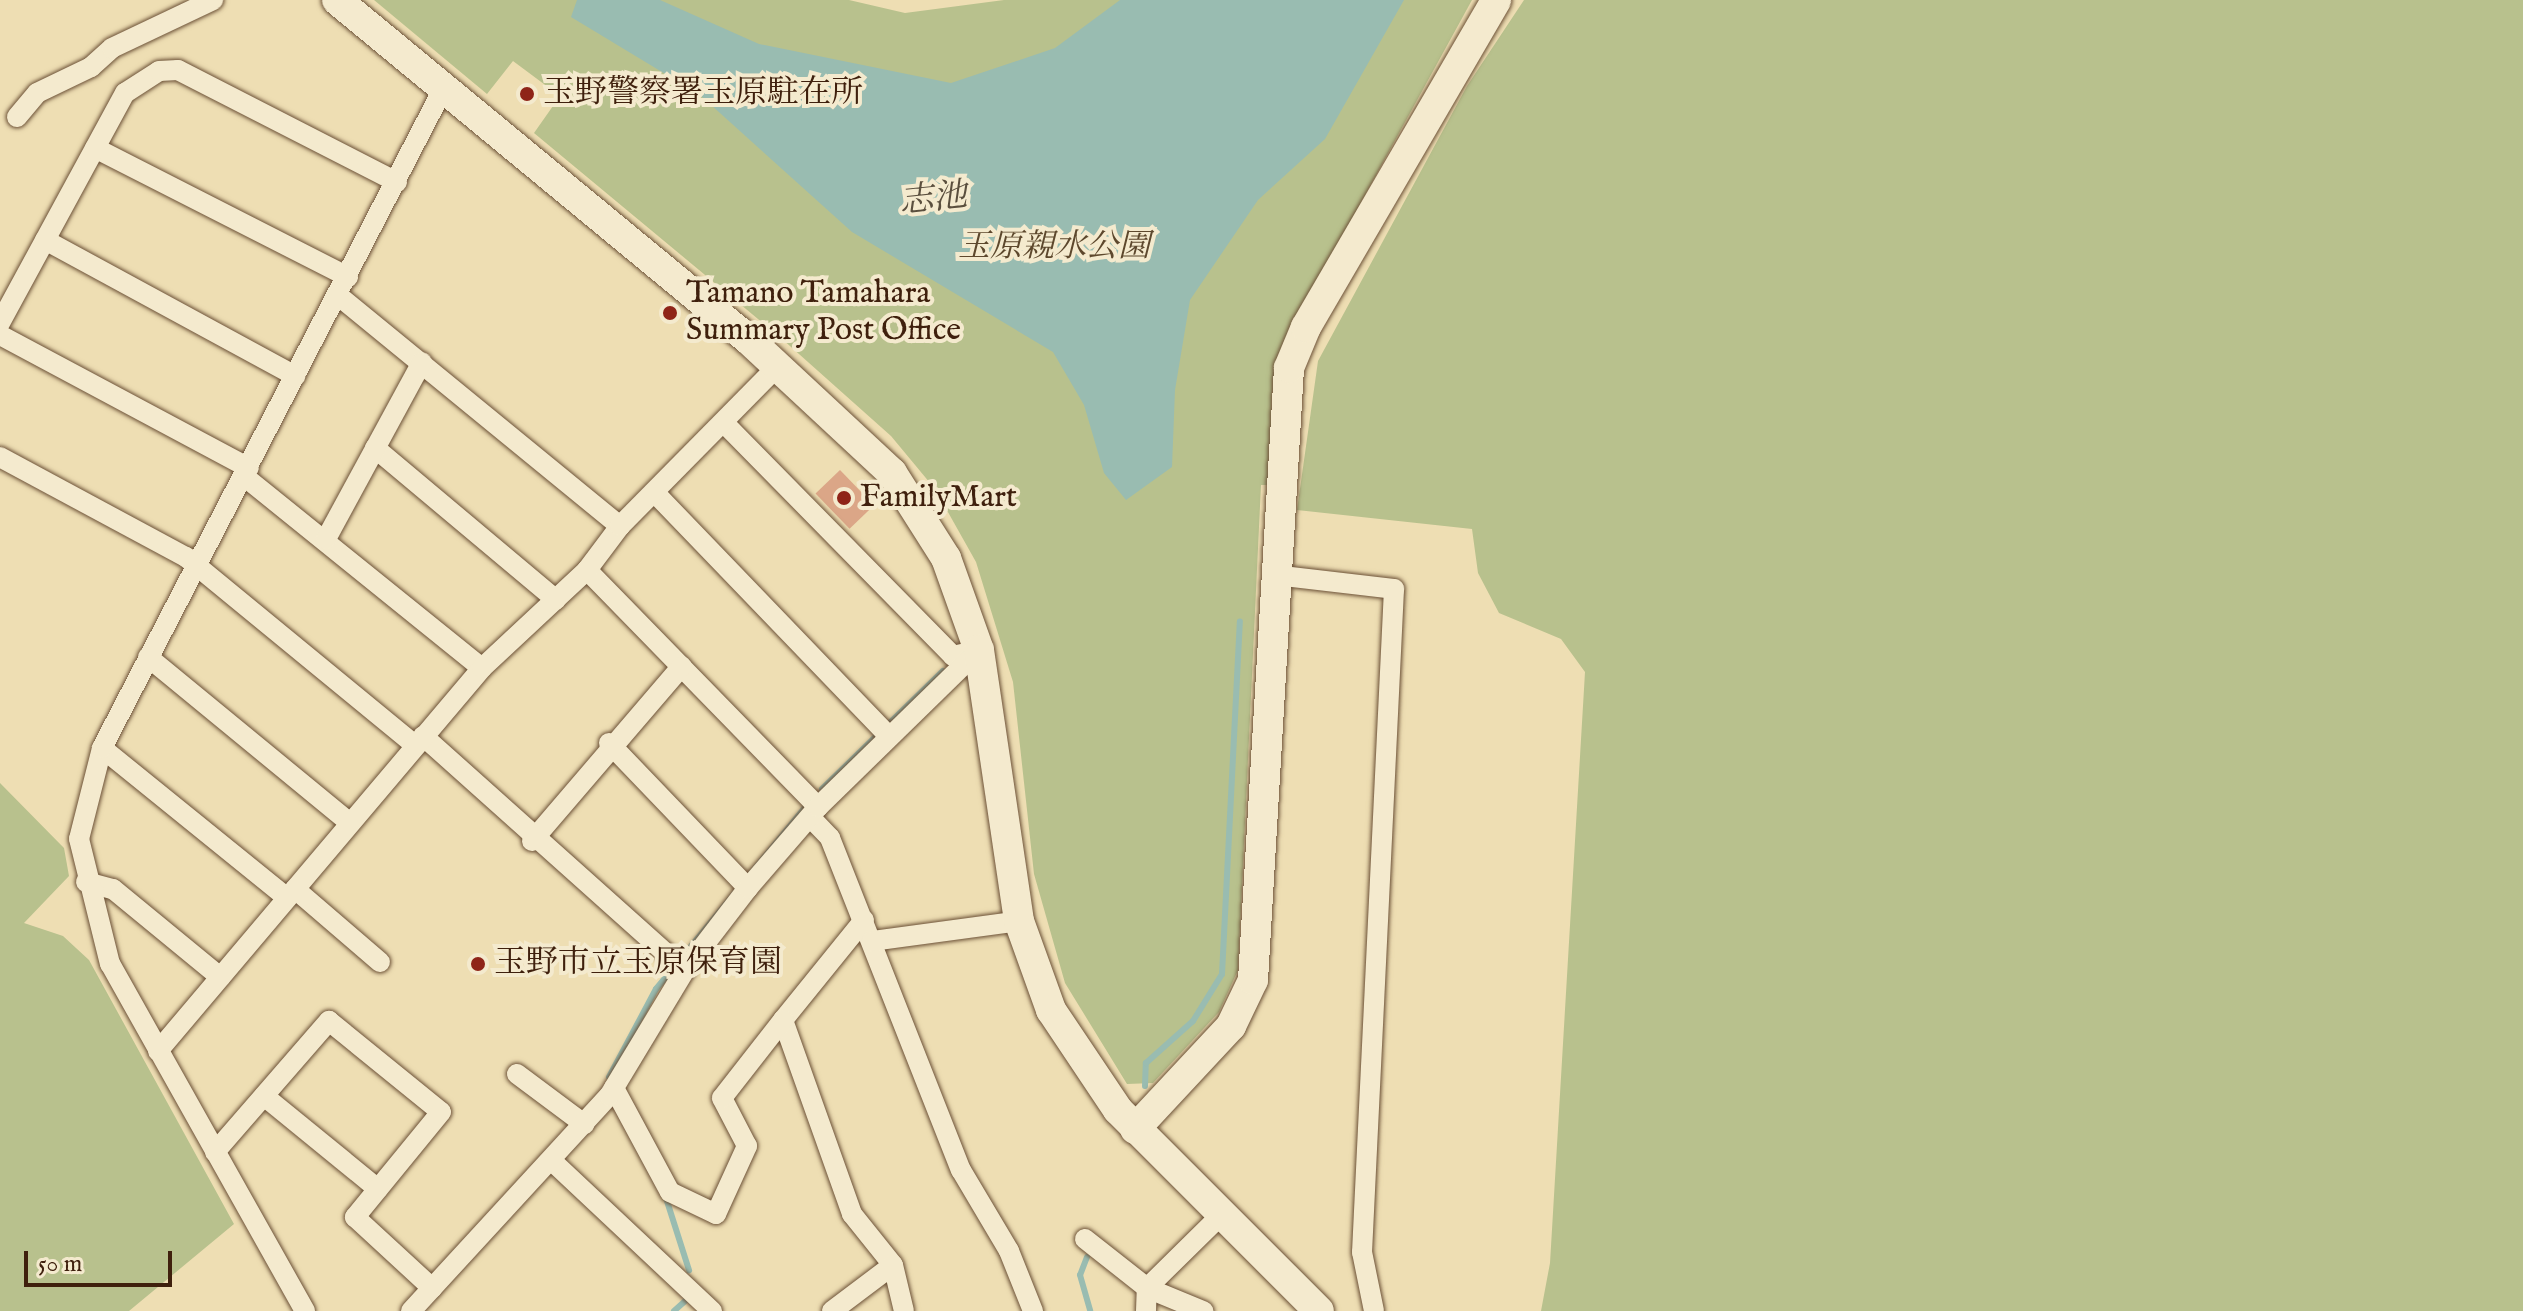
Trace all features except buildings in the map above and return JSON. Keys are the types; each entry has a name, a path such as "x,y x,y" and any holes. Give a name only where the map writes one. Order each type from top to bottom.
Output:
{"street":[{"path":"17,117 37,93 91,67 112,48 213,0"},
{"path":"337,0 853,431 924,517 979,650 1019,921 1070,1046 1135,1129 1319,1311"},
{"path":"1135,1129 1231,1026 1251,988 1286,392 1297,346 1496,0"},
{"path":"0,323 125,93 150,74 178,70 397,182"},
{"path":"305,1311 110,964 86,882 79,839 84,797 102,748 192,569 340,297 443,89"},
{"path":"95,148 348,277"},
{"path":"45,240 296,376"},
{"path":"340,297 620,526"},
{"path":"0,335 247,472 482,668"},
{"path":"326,539 422,362"},
{"path":"158,1051 482,668 587,570 620,526 726,425 778,366"},
{"path":"726,425 953,656 979,650"},
{"path":"375,448 556,600"},
{"path":"0,457 186,557 192,569 419,741 679,965"},
{"path":"655,493 884,731"},
{"path":"587,570 813,806 830,838 864,920 961,1170 1009,1251 1033,1311"},
{"path":"1275,575 1394,589 1362,1252 1374,1311"},
{"path":"411,1311 614,1088 679,965 743,883 884,731 979,650"},
{"path":"148,657 350,823"},
{"path":"532,841 609,743 682,666"},
{"path":"609,743 743,883"},
{"path":"102,748 380,962"},
{"path":"86,882 113,889 220,977"},
{"path":"614,1088 670,1192 716,1214 747,1146 722,1098 864,920"},
{"path":"872,941 1019,921"},
{"path":"783,1020 852,1214 893,1265 904,1311"},
{"path":"215,1152 329,1021 441,1112 355,1217 432,1288"},
{"path":"517,1074 584,1124"},
{"path":"264,1096 378,1189"},
{"path":"551,1160 712,1311"},
{"path":"1146,1311 1147,1288 1222,1214"},
{"path":"1085,1239 1147,1288 1203,1311"},
{"path":"832,1311 893,1265"}],"green space":[{"name":"玉原親水公園","path":"374,0 849,0 905,13 1004,0 1472,0 1285,341 1272,393 1269,485 1261,485 1238,970 1219,1012 1153,1083 1127,1084 1065,983 1034,874 1013,682 976,562 935,489 891,436 781,338 534,133 560,96 513,61 487,94"},
{"path":"1524,0 2523,0 2523,1311 1541,1311 1550,1263 1585,672 1561,639 1499,613 1478,573 1472,529 1297,510 1318,361 1467,86"},
{"path":"0,783 64,848 69,876 24,923 63,936 89,960 234,1224 129,1311 0,1311"}],"water":[{"name":"志池","path":"577,0 660,0 759,44 951,83 1055,48 1120,0 1404,0 1325,139 1258,200 1190,300 1175,390 1172,467 1126,500 1104,473 1084,405 1053,352 852,232 700,95 571,17"}],"waterway":[{"path":"1145,1086 1146,1063 1193,1021 1222,974 1240,621"},
{"path":"822,789 943,671"},
{"path":"609,1077 656,989 809,803"},
{"path":"666,1198 689,1270"},
{"path":"1087,1257 1080,1275 1090,1311"},
{"path":"674,1311 685,1301"}],"place":[{"name":"玉野警察署玉原駐在所","path":"527,94"},
{"name":"Tamano Tamahara Summary Post Office","path":"670,313"},
{"name":"FamilyMart","path":"844,498"},
{"name":"玉野市立玉原保育園","path":"478,964"}]}
